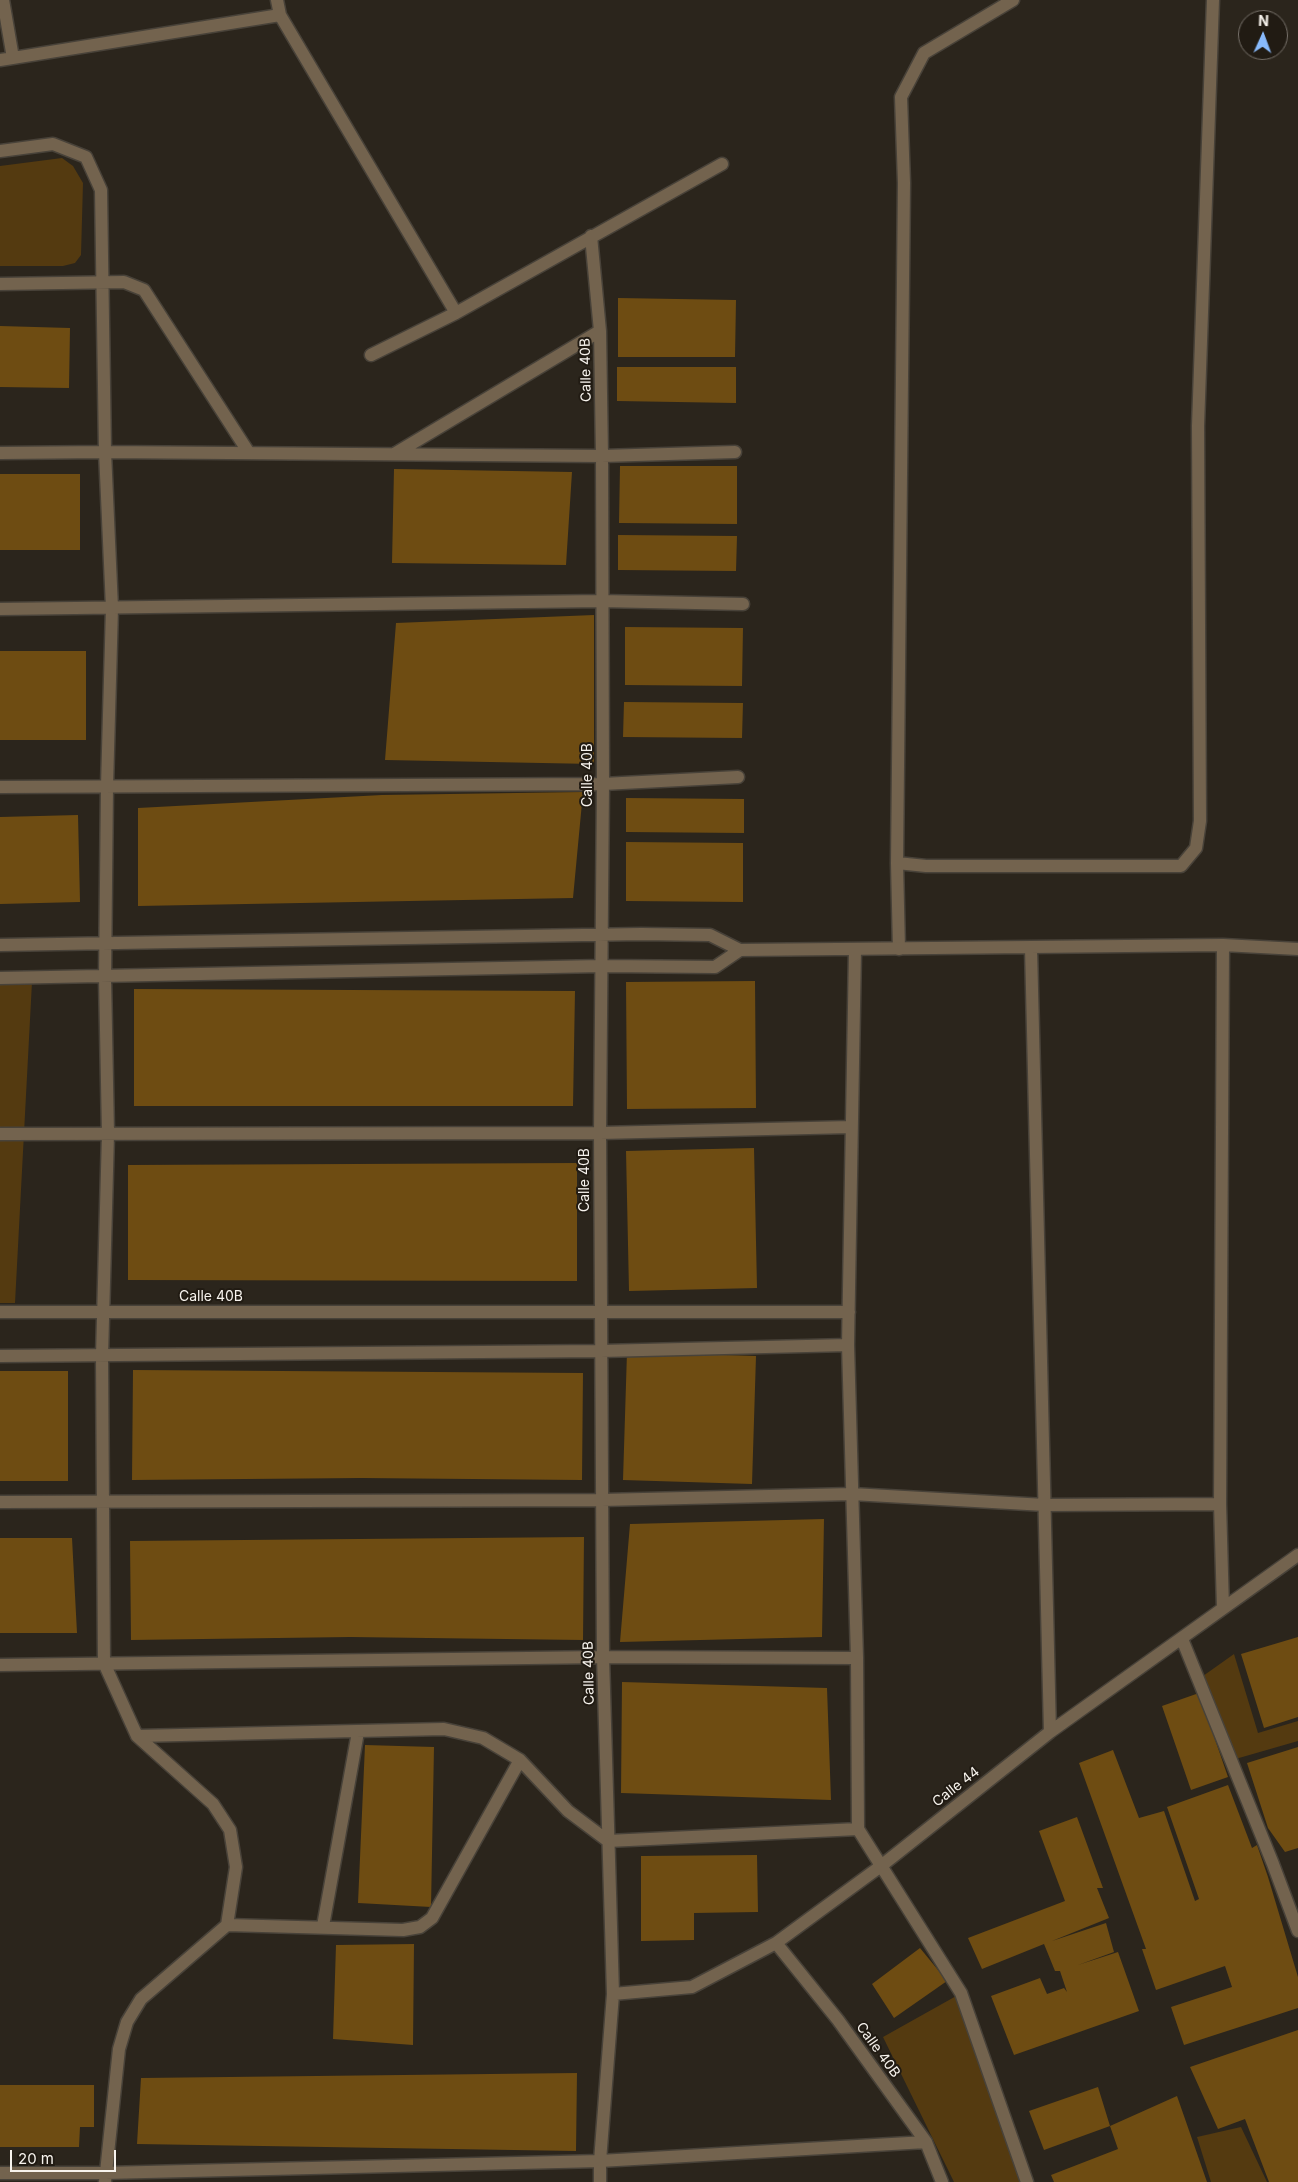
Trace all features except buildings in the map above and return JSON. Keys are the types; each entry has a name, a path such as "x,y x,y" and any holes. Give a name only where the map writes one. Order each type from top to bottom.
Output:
{"street":[{"path":"3,0 6,59 280,15"},
{"path":"277,0 280,15 456,313"},
{"path":"899,950 897,864 904,183 901,96 924,53 1014,0"},
{"path":"897,864 926,866 1181,866 1196,848 1200,820 1198,426 1213,0"},
{"path":"0,151 53,144 86,157 101,190 105,452 112,608 104,978 108,1134 102,1356 104,1664 137,1736 213,1804 230,1830 236,1867 227,1926"},
{"path":"371,355 456,313 722,164"},
{"name":"Calle 40B","path":"591,236 600,331 602,456 603,784 600,1133 603,1657 613,1994 600,2182"},
{"path":"0,284 124,282 144,290 249,453"},
{"path":"395,454 600,331"},
{"path":"0,453 105,452 602,456 735,452"},
{"path":"0,609 602,601 742,604"},
{"path":"0,787 603,784 738,777"},
{"path":"0,945 602,935 710,935 740,950 899,950 1222,945 1298,949"},
{"path":"1222,945 1220,1504 1223,1608"},
{"path":"1031,948 1050,1732"},
{"path":"0,978 104,978 602,966 715,967 740,950"},
{"path":"855,950 848,1345 857,1658 858,1829 961,1993 1027,2182"},
{"path":"0,1134 600,1133 851,1127"},
{"name":"Calle 40B","path":"0,1312 601,1314 849,1312"},
{"path":"0,1356 601,1351 848,1345"},
{"path":"0,1502 102,1500 602,1500 852,1494 1045,1505 1220,1504"},
{"name":"Calle 44","path":"613,1994 692,1987 776,1943 881,1866 1050,1732 1298,1555"},
{"path":"1182,1639 1274,1864 1298,1931"},
{"path":"0,1664 603,1657 857,1658"},
{"path":"137,1736 444,1729 483,1738 520,1760 568,1811 608,1840 858,1829"},
{"path":"323,1926 358,1732"},
{"path":"105,2178 119,2049 127,2022 142,1999 227,1926 323,1926 403,1930 420,1928 432,1918 520,1760"},
{"name":"Calle 40B","path":"776,1943 838,2020 926,2142 942,2182"},
{"path":"0,2173 105,2178 600,2161 926,2142"}],"shaded area":[{"path":"62,158 73,166 83,183 81,255 75,263 63,266 0,266 0,166"},
{"path":"0,982 32,982 15,1303 0,1303"},
{"path":"1234,1654 1258,1733 1298,1721 1298,1741 1232,1760 1203,1676"},
{"path":"958,1995 1024,2182 954,2182 883,2037"},
{"path":"1241,2127 1267,2182 1211,2182 1197,2137"}]}
